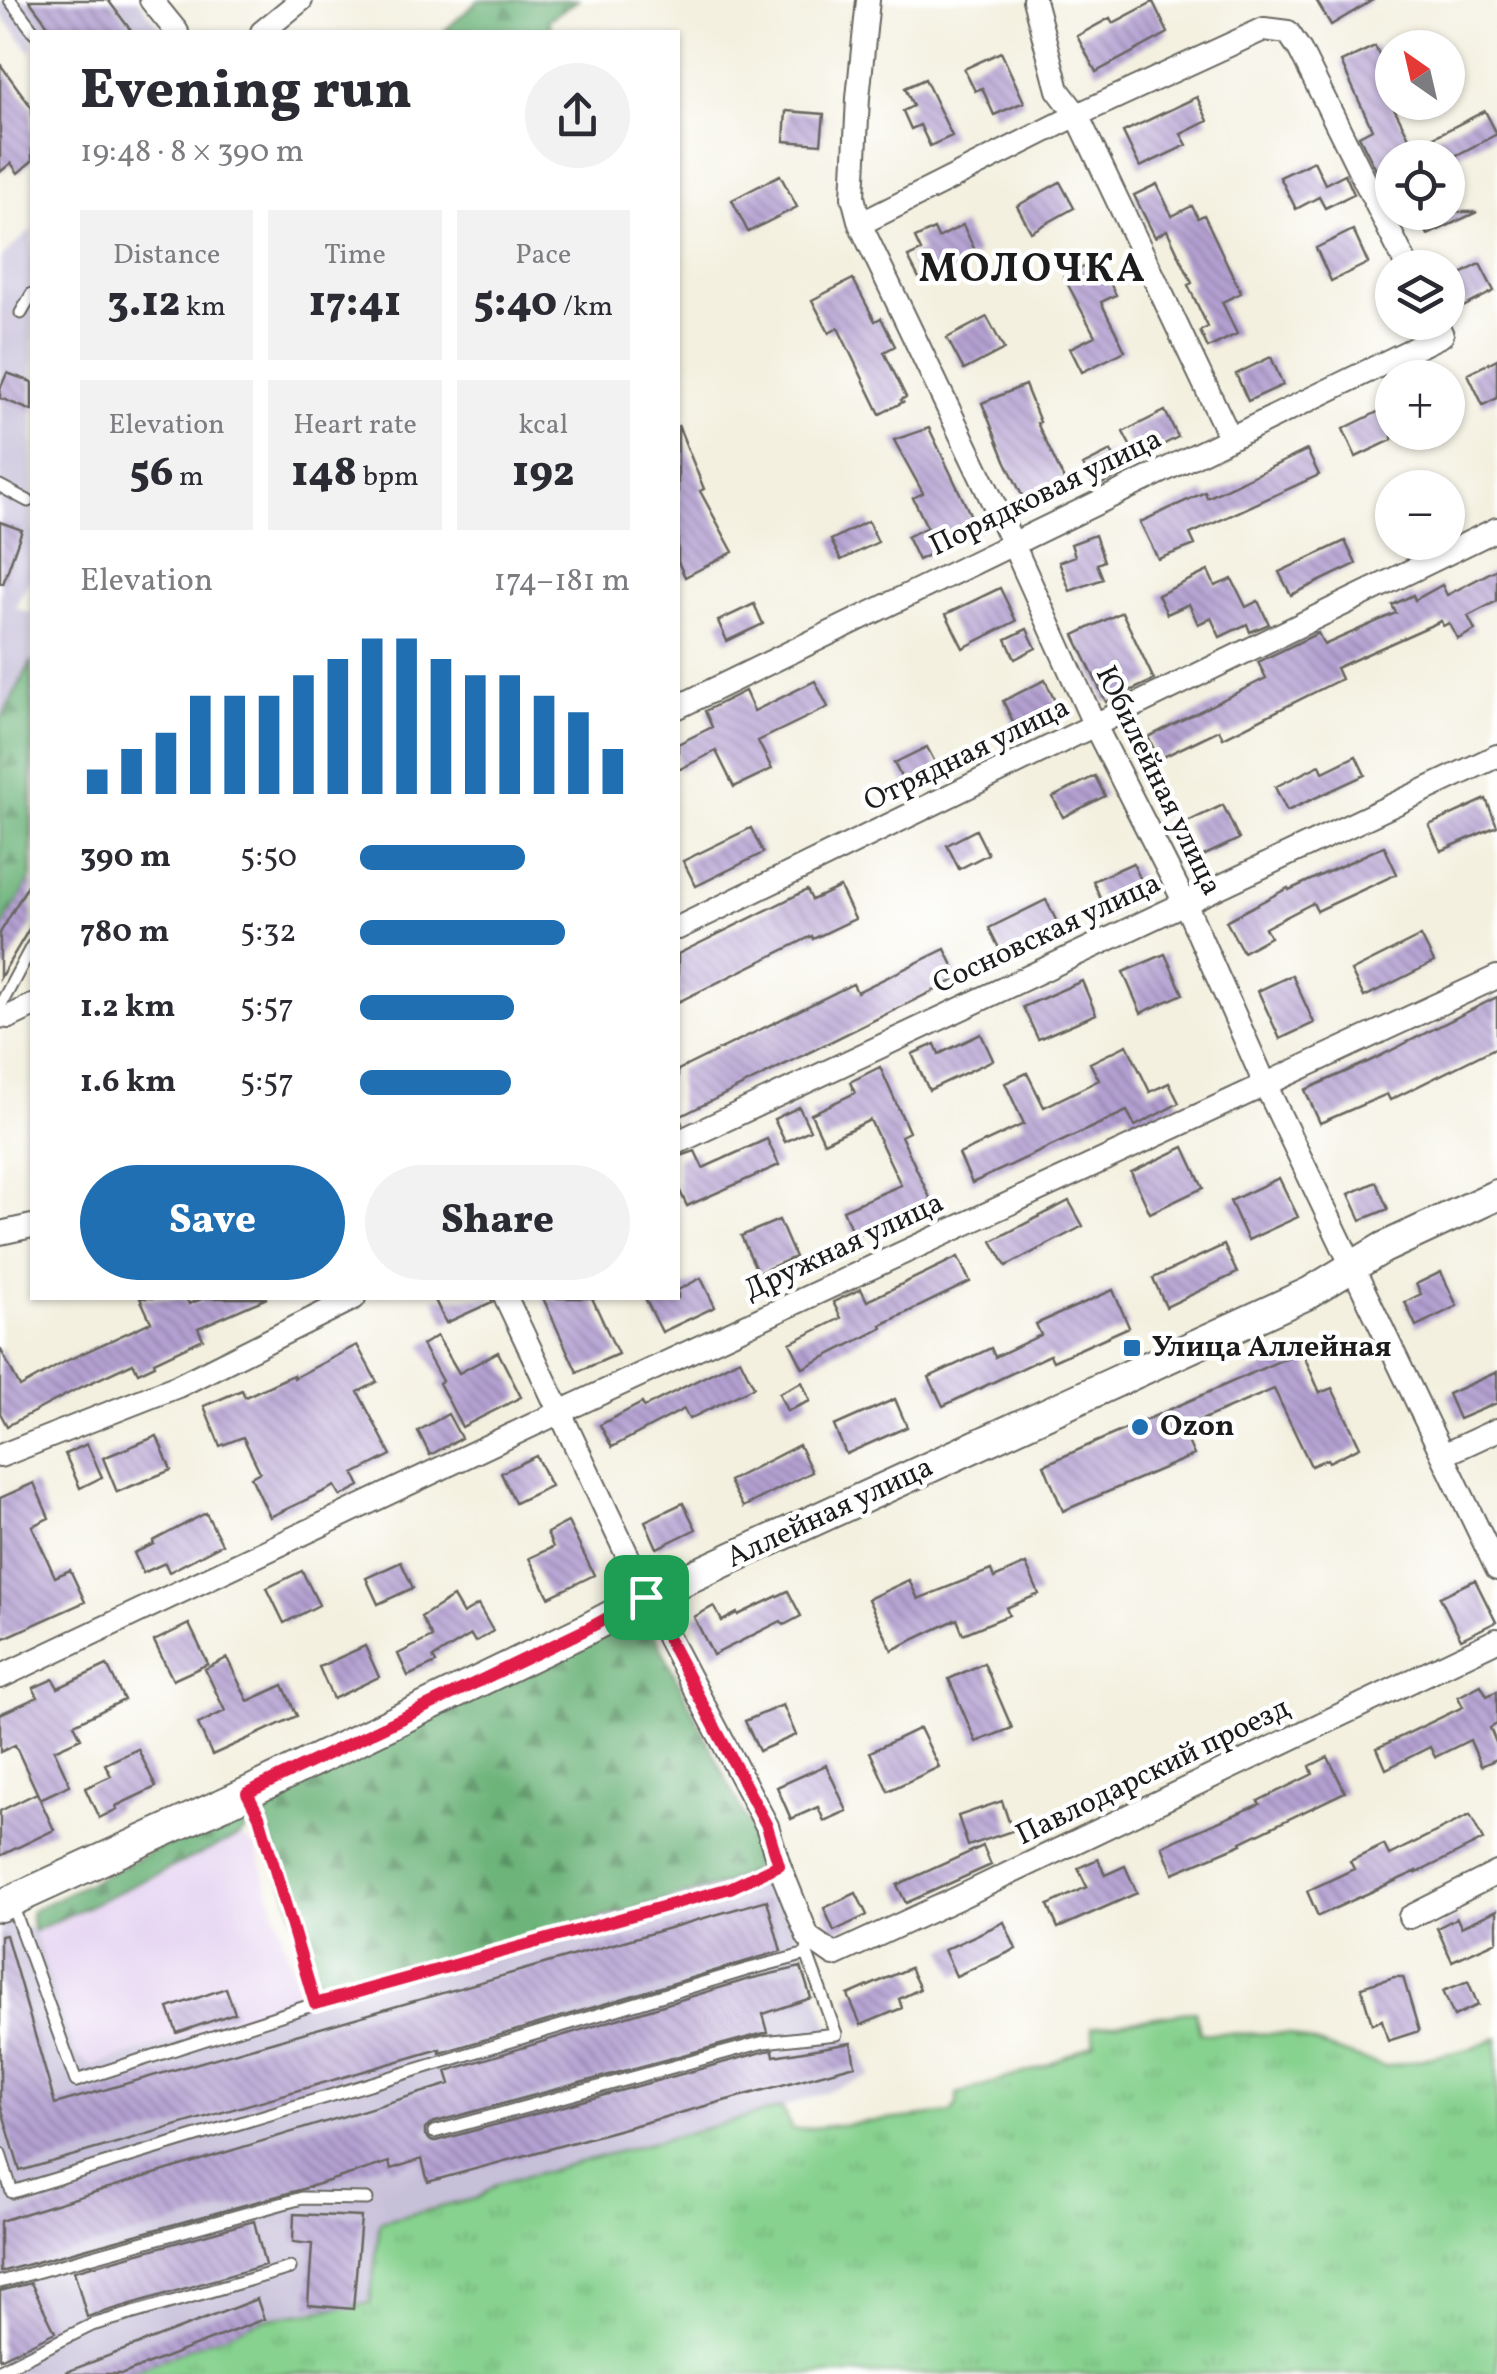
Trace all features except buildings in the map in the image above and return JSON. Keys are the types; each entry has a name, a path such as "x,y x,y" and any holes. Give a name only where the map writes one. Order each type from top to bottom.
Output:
{"street":[{"path":"151,0 175,30"},
{"path":"264,30 301,0"},
{"name":"Юбилейная улица","path":"868,0 853,196 860,224 1012,542 1094,726 1184,903 1265,1084 1497,1569"},
{"path":"1034,0 1058,90 1078,115 1230,438"},
{"path":"860,224 1264,28 1288,32 1300,50 1399,250"},
{"name":"Порядковая улица","path":"680,705 1230,438 1418,340"},
{"name":"Отрядная улица","path":"680,927 1497,528"},
{"name":"Сосновская улица","path":"680,1141 1497,756"},
{"name":"Дружная улица","path":"0,1676 1497,977"},
{"path":"0,1016 9,1017 30,1007"},
{"name":"Аллейная улица","path":"5,1904 247,1793 646,1597 1309,1293 1383,1248 1497,1195"},
{"path":"0,1233 30,1226"},
{"path":"0,1456 178,1386 350,1300"},
{"path":"507,1300 646,1597 767,1826 808,1946"},
{"path":"1443,1455 1497,1430"},
{"name":"Павлодарский проезд","path":"808,1946 834,1955 1497,1640"},
{"path":"1410,1917 1497,1873"}],"lane":[{"path":"10,0 32,30"},
{"path":"20,313 30,297"},
{"path":"0,486 28,501"},
{"path":"0,1006 30,950"},
{"path":"247,1793 259,1816 315,2004"},
{"path":"5,1904 76,2081 315,2004 730,1888 779,1865"},
{"path":"0,2154 12,2192 746,1970 808,1946 836,2034 764,2042 434,2132"},
{"path":"0,2282 302,2198 367,2200"},
{"path":"0,2370 92,2325 290,2268"}],"shaded area":[{"path":"0,0 138,0 162,30 30,30 30,51 0,13"},
{"path":"30,231 30,580 15,607 30,613 30,665 0,721 0,258"},
{"path":"240,1836 256,1847 297,1984 295,1998 288,2004 92,2066 75,2054 34,1931"},
{"path":"749,1872 778,1880 828,2025 859,2047 871,2076 782,2108 497,2184 478,2198 381,2222 370,2303 264,2319 123,2374 0,2374 0,1919 34,1931 75,2054 92,2066 288,2004 723,1884"}],"green space":[{"path":"479,0 578,0 548,20 552,30 445,30"},
{"path":"30,665 30,881 0,933 0,721"},
{"path":"636,1620 650,1624 763,1854 757,1865 723,1884 340,1989 322,1985 311,1976 265,1815 272,1796"},
{"path":"232,1812 247,1814 251,1823 240,1836 34,1931 31,1911"},
{"path":"1195,2011 1200,2033 1288,2034 1385,2067 1469,2049 1497,2038 1497,2374 123,2374 264,2319 370,2303 380,2222 478,2198 497,2184 782,2108 792,2130 951,2113 957,2105 957,2094 1046,2066 1095,2043 1092,2027"}],"place":[{"name":"Улица Аллейная","path":"1132,1348"},
{"name":"Ozon","path":"1140,1427"}],"district":[{"name":"МОЛОЧКА","path":"1033,271"}],"route":[{"path":"646,1597 767,1826 779,1865 730,1888 315,2004 259,1816 247,1793 646,1597"}]}
